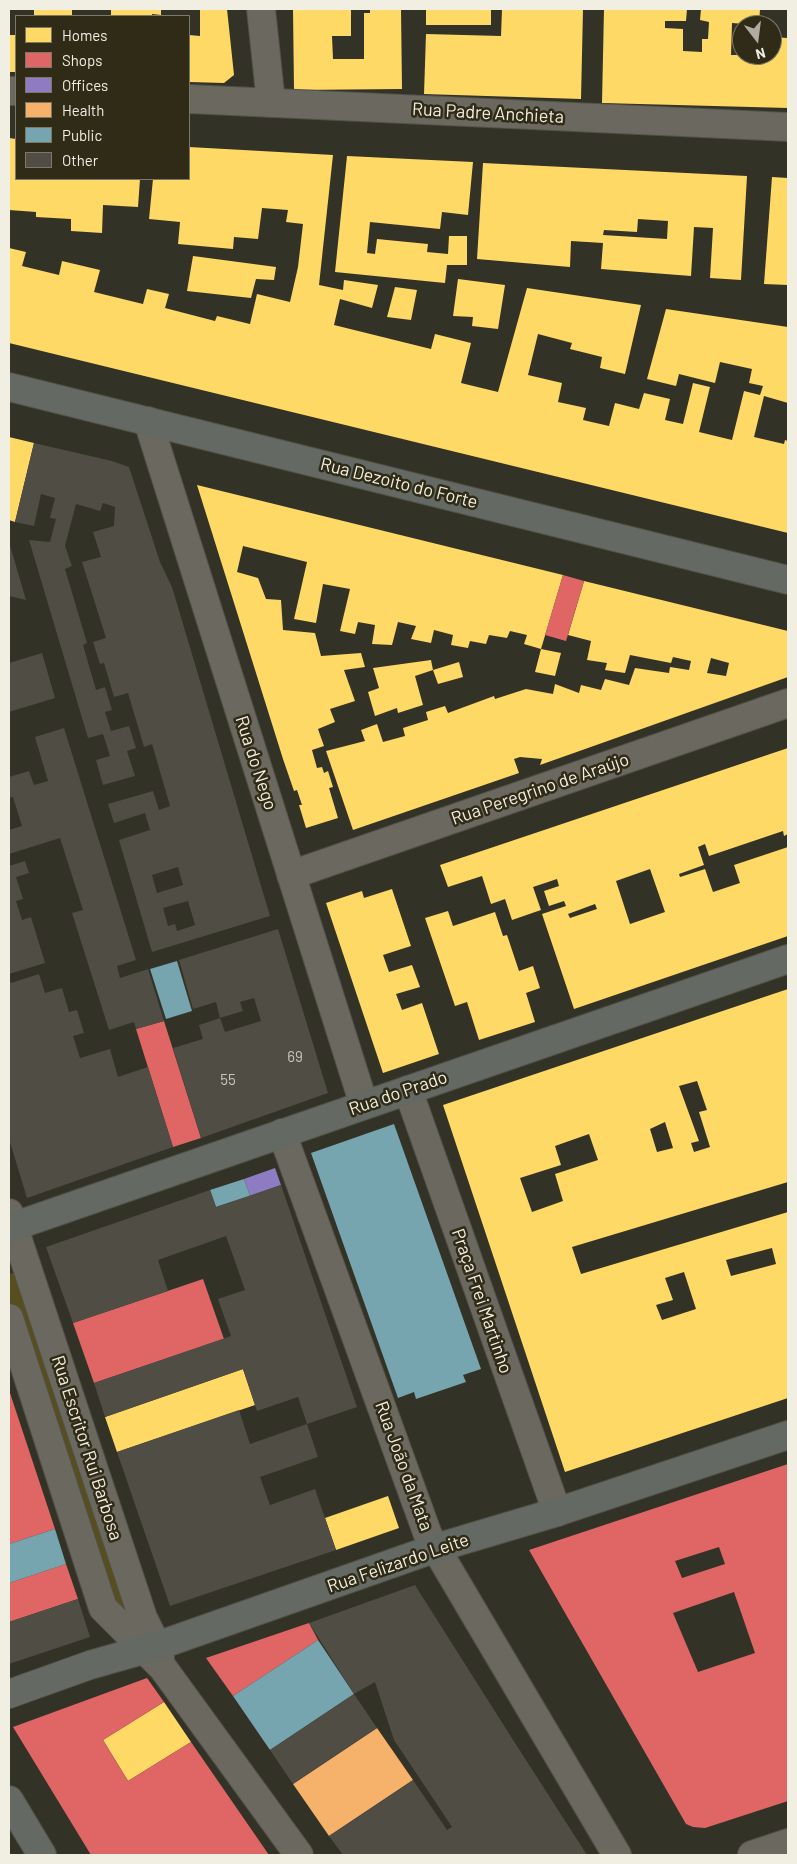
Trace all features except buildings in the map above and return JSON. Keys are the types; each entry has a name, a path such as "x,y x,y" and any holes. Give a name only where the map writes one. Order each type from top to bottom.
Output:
{"main road":[{"name":"Rua Dezoito do Forte","path":"9,387 788,580"},
{"name":"Rua do Prado","path":"10,1222 282,1133 788,959"},
{"name":"Rua Felizardo Leite","path":"9,1694 90,1664 154,1655 436,1548 557,1512 788,1435"},
{"path":"9,1800 42,1855"}],"street":[{"path":"261,9 271,103"},
{"name":"Rua Padre Anchieta","path":"190,99 788,127"},
{"name":"Rua do Nego","path":"148,422 364,1105"},
{"name":"Rua Peregrino de Araújo","path":"291,875 788,703"},
{"name":"Praça Frei Martinho","path":"408,1090 557,1512"},
{"name":"Rua João da Mata","path":"282,1133 428,1535 616,1855"},
{"name":"Rua Escritor Rui Barbosa","path":"10,1222 154,1655"},
{"name":"Rua Escritor Rui Barbosa","path":"9,1318 103,1608 154,1655 299,1855"},
{"path":"752,1855 788,1843"}],"shaded area":[{"path":"22,1271 135,1615 105,1601 9,1298 9,1274"}]}
